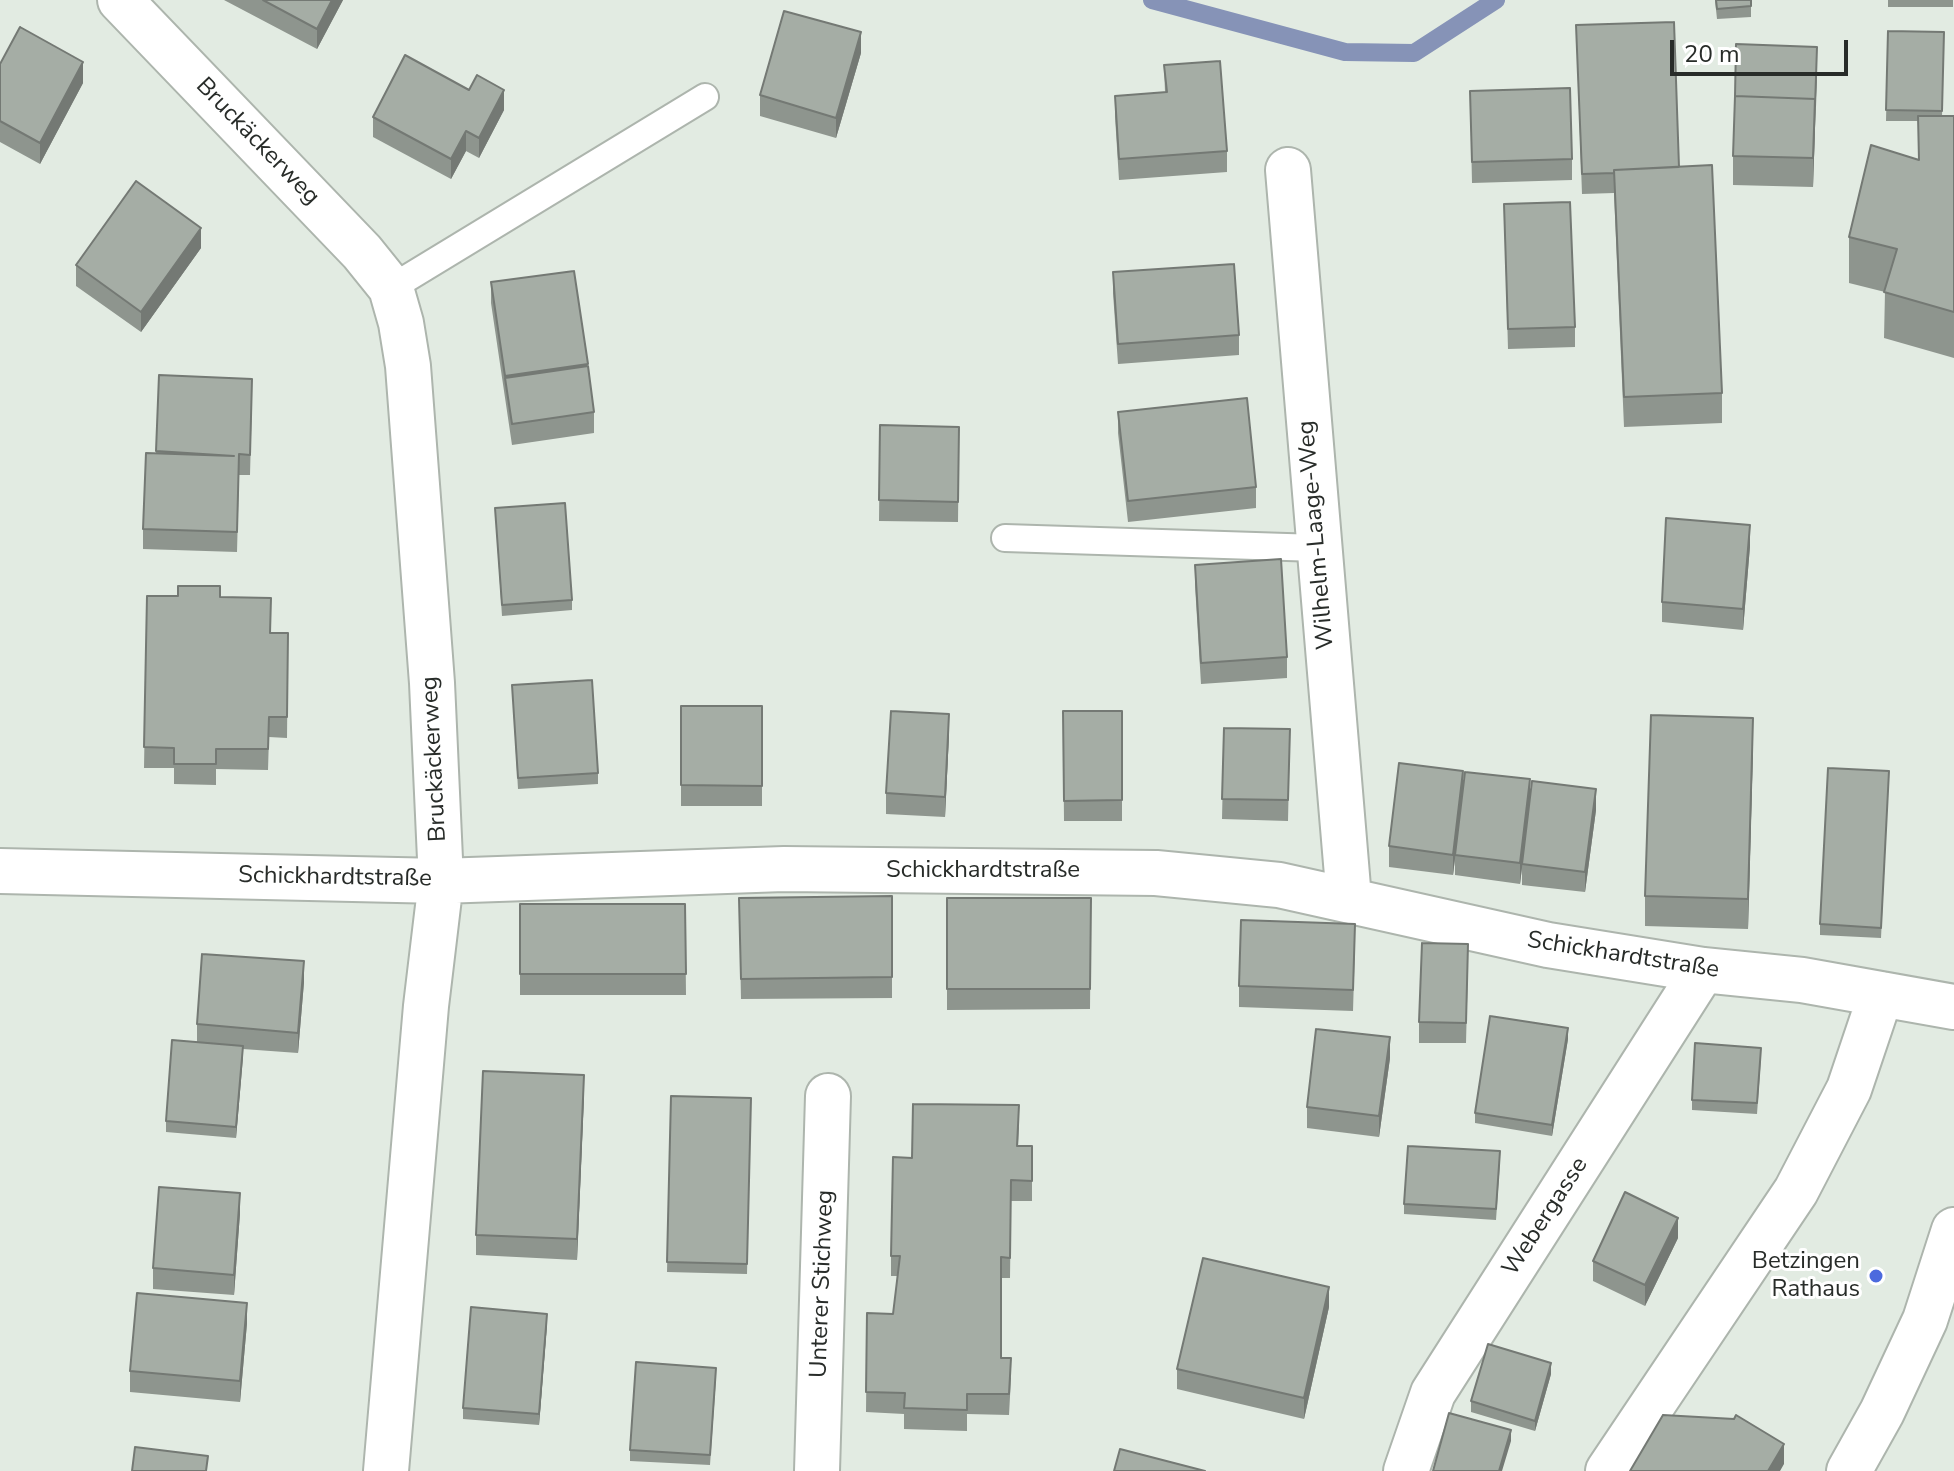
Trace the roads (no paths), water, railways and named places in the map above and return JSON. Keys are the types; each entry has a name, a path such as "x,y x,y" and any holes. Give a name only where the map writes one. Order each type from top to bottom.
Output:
{"street":[{"name":"Bruckäckerweg","path":"120,0 321,207 391,288 408,366 432,683 441,881 426,1006 386,1471"},
{"name":"Wilhelm-Laage-Weg","path":"1288,170 1349,899"},
{"name":"Schickhardtstraße","path":"0,871 441,881 784,869 1156,873 1279,885 1548,945 1703,970 1802,980 1954,1007"},
{"name":"Webergasse","path":"1406,1471 1433,1393 1703,970"},
{"path":"1608,1471 1796,1191 1849,1089 1881,994"},
{"name":"Unterer Stichweg","path":"817,1471 828,1096"},
{"path":"1849,1471 1882,1412 1925,1320 1954,1230"}],"lane":[{"path":"391,288 705,97"},
{"path":"1005,538 1318,548"}],"waterway":[{"path":"1152,0 1345,52 1414,53 1496,0"}],"place":[{"name":"Betzingen Rathaus","path":"1876,1276"}]}
